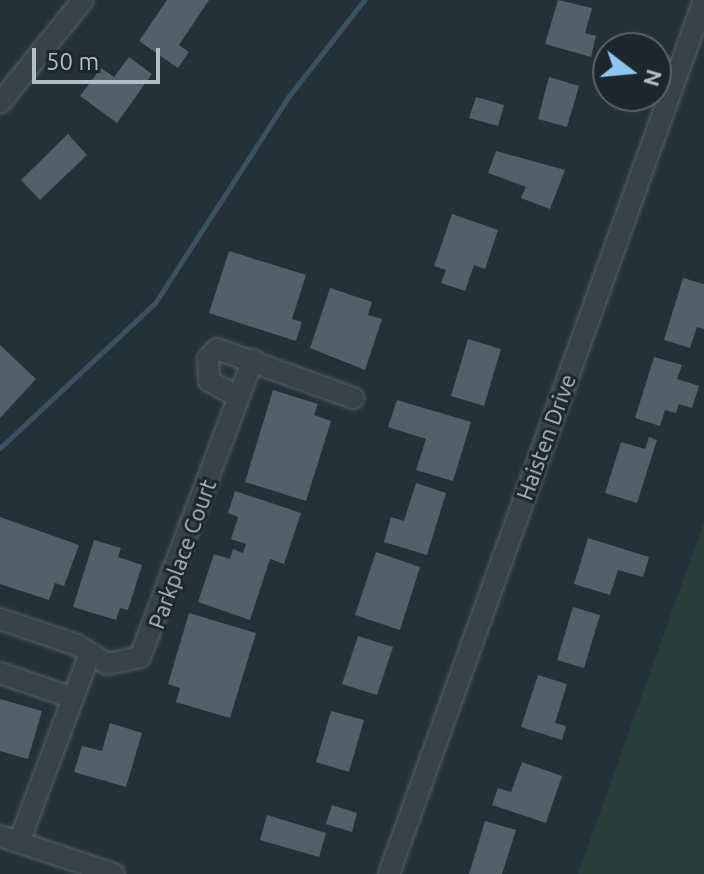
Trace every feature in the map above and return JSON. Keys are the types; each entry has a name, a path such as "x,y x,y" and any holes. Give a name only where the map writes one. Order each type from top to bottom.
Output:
{"street":[{"path":"0,103 83,0"},
{"name":"Haisten Drive","path":"389,874 704,0"},
{"path":"238,397 209,381 208,358 224,349 353,398"},
{"name":"Parkplace Court","path":"0,619 90,653 107,664 126,664 149,644 253,360"},
{"path":"90,653 9,839 114,874"},
{"path":"0,673 70,697"}],"green space":[{"path":"704,522 704,874 578,874"}],"building":[{"path":"167,0 209,0 179,45 189,52 178,68 139,41"},
{"path":"558,0 592,8 585,33 592,35 591,57 545,44"},
{"path":"129,57 152,74 117,123 80,96 101,68 114,77"},
{"path":"549,77 579,86 567,127 538,119"},
{"path":"476,97 504,105 498,126 469,118"},
{"path":"68,134 87,155 40,200 21,180"},
{"path":"496,151 565,170 550,209 521,198 526,187 488,173"},
{"path":"452,214 498,230 485,269 474,265 465,291 441,283 446,270 434,266"},
{"path":"229,251 306,275 292,319 302,322 296,341 209,313"},
{"path":"683,278 704,284 704,329 697,327 690,348 664,340"},
{"path":"330,288 372,302 368,315 382,319 365,370 310,348"},
{"path":"468,339 501,349 484,406 451,396"},
{"path":"0,345 36,379 0,418"},
{"path":"654,357 682,365 677,379 699,386 692,408 679,404 676,413 665,410 660,426 635,418"},
{"path":"273,390 318,404 314,415 331,421 306,501 245,482"},
{"path":"397,400 471,422 453,481 416,470 426,439 388,427"},
{"path":"649,437 657,440 637,503 605,493 621,442 645,449"},
{"path":"416,483 446,493 427,555 384,542 391,517 404,521"},
{"path":"235,491 301,513 284,564 270,559 250,620 198,602 214,554 230,559 233,549 243,553 246,544 231,539 238,517 228,513"},
{"path":"0,517 79,545 64,586 55,583 49,600 0,584"},
{"path":"588,538 649,557 643,577 618,570 610,595 574,584"},
{"path":"94,540 121,548 118,557 142,565 128,610 120,608 116,620 73,607"},
{"path":"376,552 420,567 400,630 355,615"},
{"path":"573,607 600,615 584,668 557,660"},
{"path":"189,613 256,633 230,718 176,702 180,688 168,684"},
{"path":"358,636 393,647 377,695 342,684"},
{"path":"538,675 567,684 555,723 566,726 562,740 521,727"},
{"path":"0,699 42,711 28,759 0,751"},
{"path":"331,711 364,720 349,772 316,762"},
{"path":"110,723 142,733 126,787 74,772 82,746 102,751"},
{"path":"522,762 562,776 546,823 492,805 498,788 511,792"},
{"path":"332,805 357,813 352,832 326,824"},
{"path":"267,815 326,833 319,857 260,840"},
{"path":"485,821 516,830 502,874 469,874"}],"waterway":[{"path":"0,448 155,303 289,96 364,0"}]}
